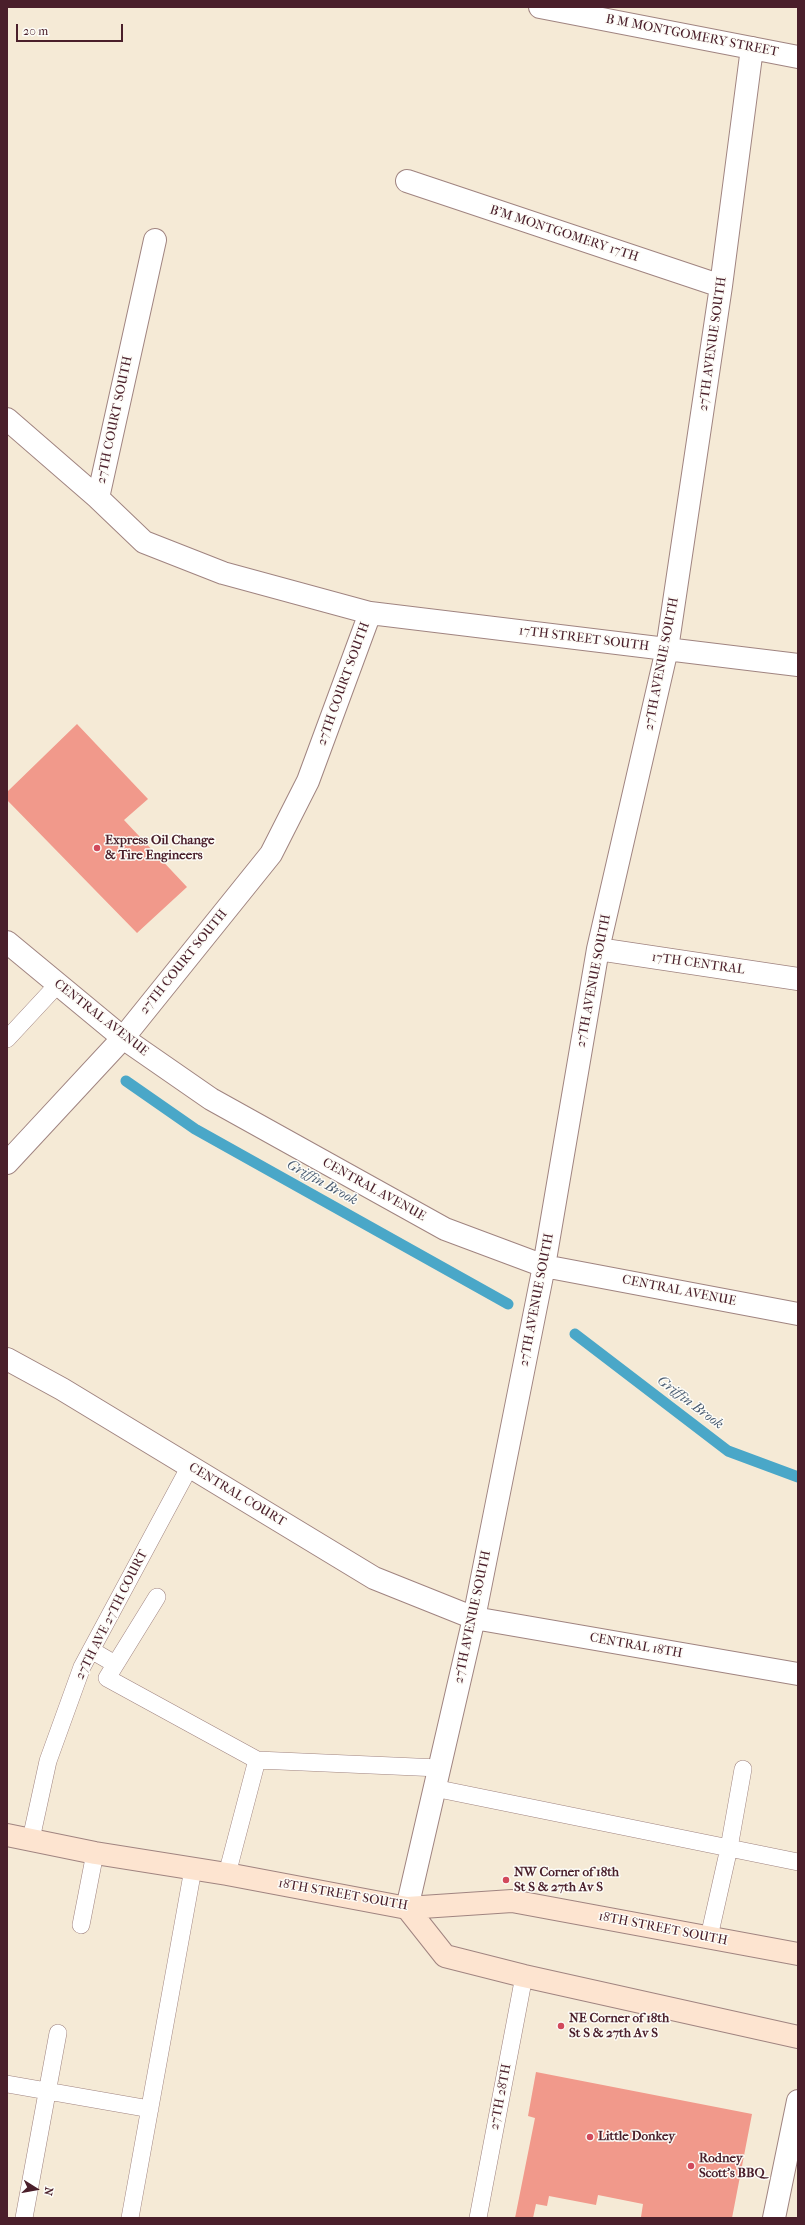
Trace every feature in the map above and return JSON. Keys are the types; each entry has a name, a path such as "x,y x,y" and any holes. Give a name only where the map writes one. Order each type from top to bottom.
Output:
{"main road":[{"name":"18TH STREET SOUTH","path":"7,1835 95,1853 227,1874 407,1908 512,1901 798,1954"},
{"path":"407,1908 445,1956 524,1976 798,2037"}],"street":[{"name":"B M MONTGOMERY STREET","path":"540,7 798,57"},
{"name":"27TH AVENUE SOUTH","path":"407,1908 474,1618 544,1266 598,949 667,649 721,286 752,48"},
{"name":"B'M MONTGOMERY 17TH","path":"407,181 721,286"},
{"name":"27TH COURT SOUTH","path":"7,1163 123,1038 271,854 308,781 370,613 223,573 144,542 98,498 154,240"},
{"path":"7,419 98,498"},
{"name":"17TH STREET SOUTH","path":"370,613 798,665"},
{"name":"CENTRAL AVENUE","path":"7,942 123,1038 211,1099 444,1229 544,1266 798,1314"},
{"name":"17TH CENTRAL","path":"598,949 798,979"},
{"name":"CENTRAL COURT","path":"7,1359 62,1389 374,1578 474,1618"},
{"name":"CENTRAL 18TH","path":"474,1618 798,1674"},
{"path":"774,2218 798,2101"}],"lane":[{"path":"7,1040 58,984"},
{"name":"27TH AVE 27TH COURT","path":"31,1839 48,1761 82,1667 190,1466"},
{"path":"156,1597 107,1678 257,1760 437,1778 729,1848 798,1862"},
{"path":"91,1650 115,1664"},
{"path":"227,1874 257,1760"},
{"path":"709,1937 729,1848 743,1769"},
{"path":"81,1925 95,1853"},
{"path":"130,2218 193,1869"},
{"name":"27TH 28TH","path":"478,2218 524,1976"},
{"path":"24,2218 58,2033"},
{"path":"7,2084 150,2109"}],"building":[{"path":"77,724 148,799 124,820 187,887 137,933 7,800 7,792"},
{"path":"536,2072 752,2114 732,2218 641,2217 643,2204 598,2195 596,2205 549,2196 547,2206 536,2204 533,2218 515,2218 535,2118 528,2116"}],"waterway":[{"name":"Griffin Brook","path":"126,1081 195,1129 508,1304"},
{"name":"Griffin Brook","path":"575,1334 728,1451 798,1477"}],"place":[{"name":"Express Oil Change & Tire Engineers","path":"97,848"},
{"name":"NW Corner of 18th St S & 27th Av S","path":"506,1880"},
{"name":"NE Corner of 18th St S & 27th Av S","path":"561,2026"},
{"name":"Little Donkey","path":"590,2137"},
{"name":"Rodney Scott's BBQ","path":"691,2166"}]}
